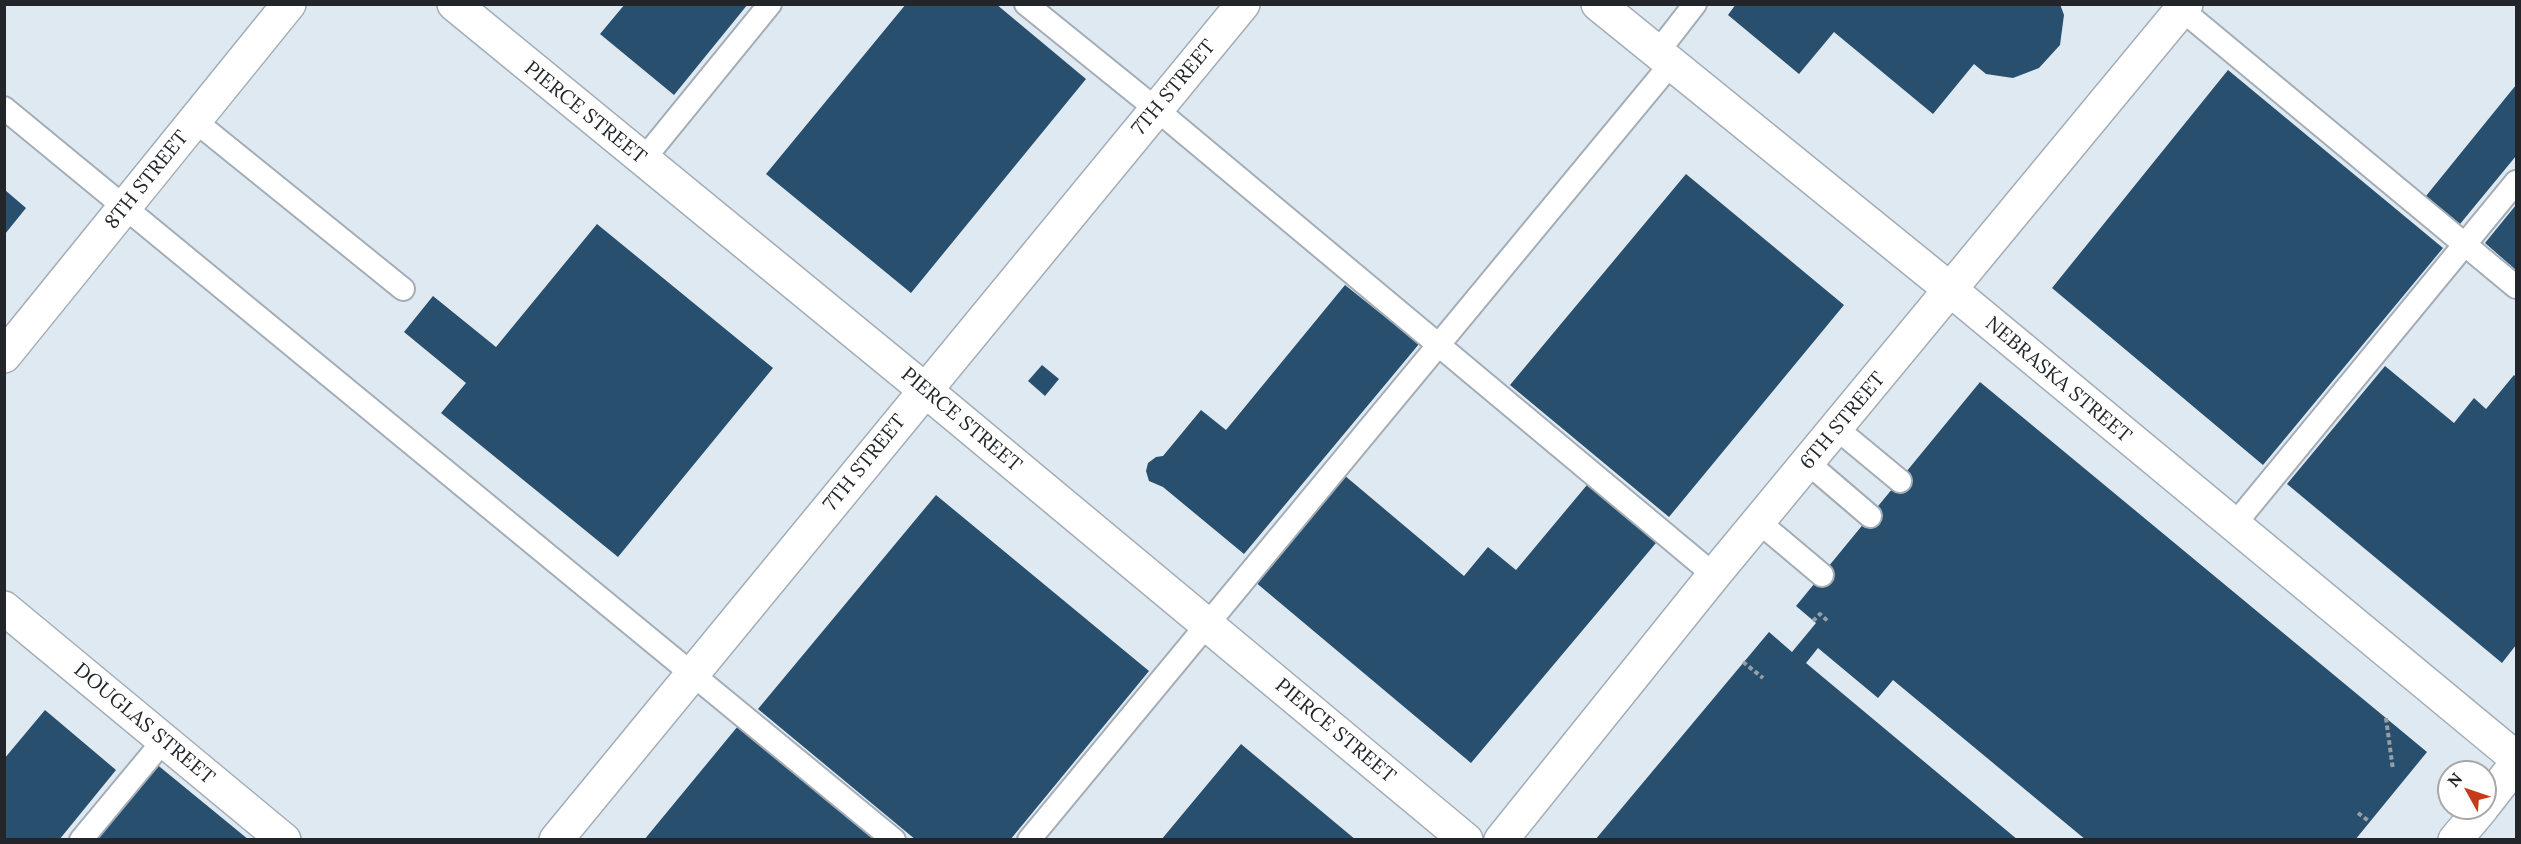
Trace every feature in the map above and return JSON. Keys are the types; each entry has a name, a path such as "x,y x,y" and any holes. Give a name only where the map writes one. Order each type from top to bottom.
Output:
{"main road":[{"name":"8TH STREET","path":"4,356 289,4"},
{"name":"PIERCE STREET","path":"454,4 925,390 1466,840"},
{"name":"7TH STREET","path":"556,840 1243,4"},
{"name":"NEBRASKA STREET","path":"1598,4 1952,291 2517,758"},
{"name":"6TH STREET","path":"1501,840 1714,574 1952,291 2180,6"},
{"name":"DOUGLAS STREET","path":"4,608 284,840"},
{"path":"2497,789 2517,764"},
{"path":"2455,840 2472,820"}],"lane":[{"path":"643,160 770,4"},
{"path":"1026,4 1156,109 1714,574"},
{"path":"1029,840 1439,344 1663,59 1695,4"},
{"path":"2180,6 2517,287"},
{"path":"4,108 894,840"},
{"path":"195,121 403,289"},
{"path":"2234,525 2517,182"},
{"path":"1836,428 1900,481"},
{"path":"1808,464 1870,516"},
{"path":"1759,522 1822,575"},
{"path":"81,840 164,740"}],"path":[{"path":"1813,621 1820,614 1829,622"},
{"path":"1743,662 1763,678"},
{"path":"2386,718 2394,770"},
{"path":"2358,813 2370,822"}],"building":[{"path":"625,4 748,4 674,95 600,34"},
{"path":"906,4 996,4 1086,79 911,293 766,174"},
{"path":"1736,4 2060,4 2064,15 2060,45 2039,68 2013,78 1986,74 1974,64 1933,114 1834,32 1799,74 1728,15"},
{"path":"2228,70 2443,248 2263,465 2052,288"},
{"path":"2516,85 2516,156 2460,224 2426,196"},
{"path":"1686,174 1844,305 1669,517 1510,385"},
{"path":"5,190 26,208 5,234"},
{"path":"2516,205 2516,270 2485,243"},
{"path":"597,224 773,368 618,557 441,413 466,383 404,332 433,296 496,347"},
{"path":"1345,285 1419,344 1244,554 1163,487 1149,481 1146,471 1148,463 1156,457 1163,456 1201,410 1226,430"},
{"path":"1042,365 1059,379 1045,396 1028,381"},
{"path":"2385,366 2454,423 2474,398 2486,409 2514,375 2516,377 2516,645 2502,663 2287,484"},
{"path":"1980,382 2427,752 2355,840 2086,840 1893,680 1878,698 1818,648 1806,663 2018,840 1595,840 1769,632 1792,652 1816,623 1796,606"},
{"path":"1344,475 1464,576 1488,547 1516,570 1592,479 1661,537 1471,763 1254,581"},
{"path":"936,495 1149,671 1010,840 916,840 758,709"},
{"path":"45,710 116,770 59,840 4,840 4,759"},
{"path":"738,726 876,840 644,840"},
{"path":"1241,744 1356,840 1161,840"},
{"path":"149,758 249,840 81,840"}]}
